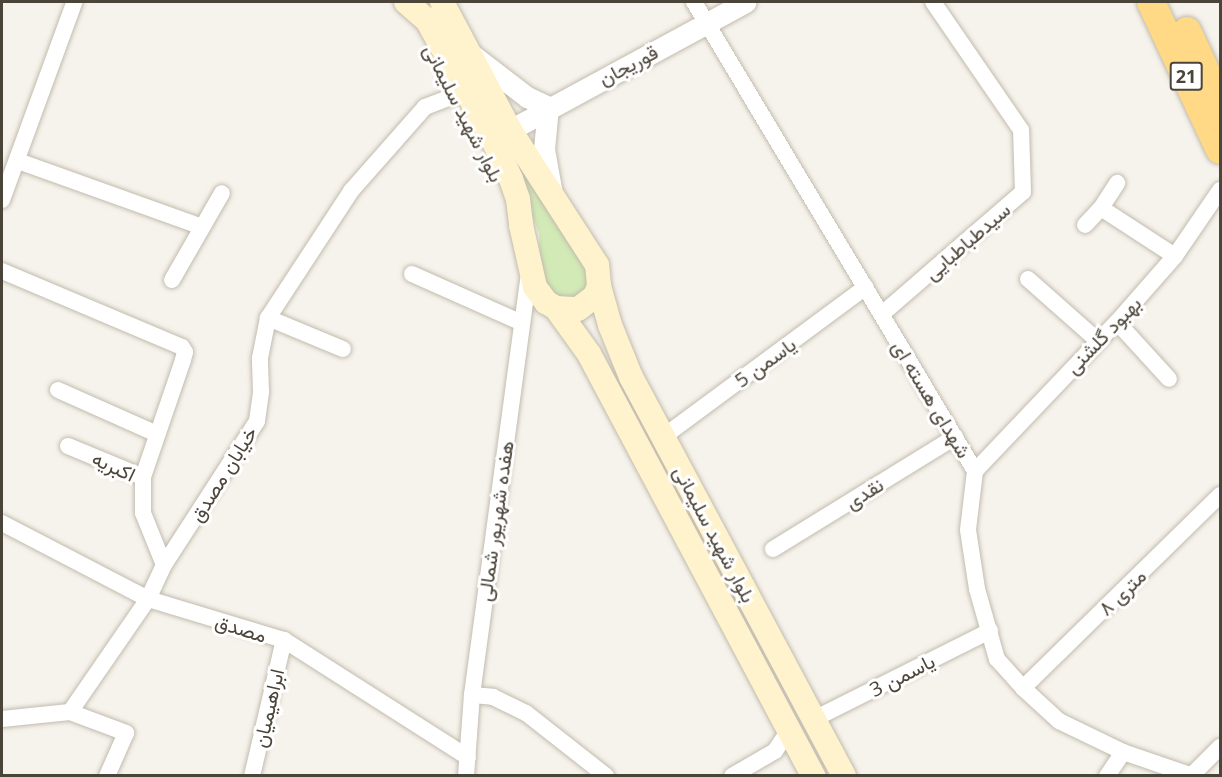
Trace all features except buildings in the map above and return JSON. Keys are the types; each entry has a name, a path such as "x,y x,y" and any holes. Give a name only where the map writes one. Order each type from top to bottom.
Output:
{"highway":[{"name":"21","path":"1151,2 1221,150"},
{"name":"21","path":"1173,2 1221,102"}],"main road":[{"name":"بلوار شهید سلیمانی","path":"406,2 521,225 536,287 546,302 555,308 589,354 813,776"},
{"path":"406,2 427,20 501,134 518,199 521,225"},
{"name":"بلوار شهید سلیمانی","path":"442,2 471,54 501,134 552,194 597,265 599,286 610,325 631,377 844,776"},
{"path":"555,308 578,309 587,304 599,286"}],"street":[{"path":"2,200 74,2"},
{"name":"شهدای هسته ای","path":"694,2 975,471 968,530 977,589 997,658 1023,688 1059,721 1123,752 1193,775"},
{"name":"قوریجان","path":"501,134 746,2"},
{"name":"سیدطباطبایی","path":"882,314 1023,192 1021,130 933,2"},
{"path":"471,54 527,97 548,107 544,149 552,194"},
{"name":"خیابان مصدق","path":"70,712 148,599 164,565 257,421 261,391 260,357 268,318 351,191 425,107 454,96"},
{"path":"18,161 202,227"},
{"path":"1084,225 1101,208 1118,183"},
{"name":"بهبود گلشنی","path":"975,471 1097,340 1118,322 1175,256 1221,190"},
{"path":"172,280 222,193"},
{"path":"1101,208 1175,256"},
{"name":"هفده شهریور شمالی","path":"466,776 472,695 530,266"},
{"path":"2,271 182,347 185,352 183,360 143,477"},
{"path":"412,274 522,323"},
{"path":"1028,279 1097,340"},
{"name":"یاسمن 5","path":"663,437 866,287"},
{"path":"268,318 343,349"},
{"path":"1118,322 1169,379"},
{"path":"58,390 157,434"},
{"name":"نقدی","path":"773,549 956,437"},
{"name":"اکبریه","path":"68,446 143,477 143,513 164,565"},
{"name":"۸ متری","path":"1023,688 1221,495"},
{"name":"مصدق","path":"2,523 148,599 284,640 468,757"},
{"name":"یاسمن 3","path":"814,720 990,631"},
{"name":"ابراهیمیان","path":"252,776 284,640"},
{"path":"472,695 493,697 526,713 606,776"},
{"path":"2,719 70,712 126,733 107,776"},
{"path":"732,776 774,751 789,730"},
{"path":"1193,775 1221,747"},
{"path":"1107,776 1123,752"}],"green space":[{"path":"514,156 591,266 589,286 577,296 564,298 547,292 540,260 539,233 510,160"}]}
